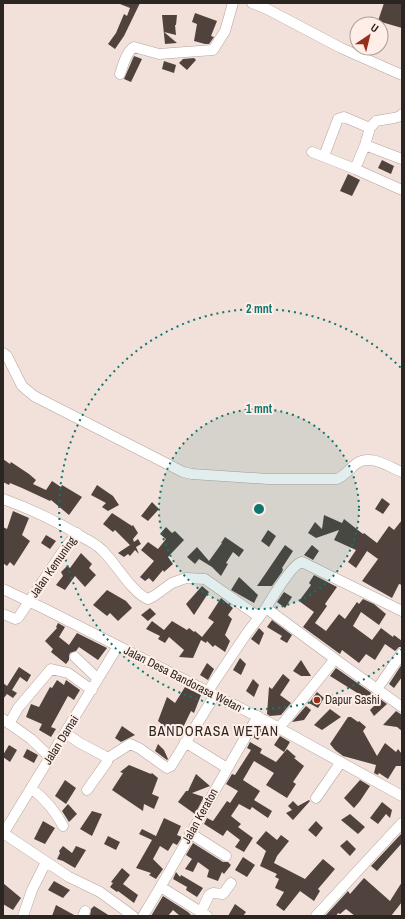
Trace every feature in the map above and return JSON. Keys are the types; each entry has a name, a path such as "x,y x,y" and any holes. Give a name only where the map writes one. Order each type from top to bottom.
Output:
{"street":[{"path":"120,74 127,54 130,49 134,47 159,54 213,50 225,31 233,3"},
{"path":"252,3 268,6 341,48 402,75"},
{"path":"355,169 370,128 376,120 394,118 402,114"},
{"path":"324,156 338,119 344,117 370,128"},
{"path":"365,145 402,159"},
{"path":"312,152 402,190"},
{"path":"3,353 7,356 22,386 34,396 183,472 192,474 268,479 337,479 344,476 358,462 370,459 402,472"},
{"path":"3,500 49,518 101,548 144,598 148,599 172,583 186,578 205,579 259,617"},
{"name":"Jalan Kemuning","path":"3,614 14,619 18,618 65,548 77,533"},
{"path":"87,790 107,762 108,758 130,744 139,748 167,768 171,766 211,693 259,617 292,569 298,563 302,562 402,611"},
{"name":"Jalan Desa Bandorasa Wetan","path":"3,589 258,716 402,796"},
{"path":"266,608 402,707"},
{"name":"Jalan Damai","path":"3,834 118,646"},
{"path":"377,689 402,653"},
{"path":"75,657 98,679"},
{"path":"279,728 335,659"},
{"path":"50,757 31,739 6,722 51,669 68,673 92,690"},
{"name":"Jalan Keraton","path":"143,916 258,716"},
{"path":"65,733 108,758"},
{"path":"185,742 227,768"},
{"path":"316,798 341,762"},
{"path":"31,788 44,798 57,815 63,826"},
{"path":"316,916 402,823"},
{"path":"190,833 226,856"},
{"path":"3,834 75,880 100,892 133,916"},
{"path":"23,916 32,890 46,862"},
{"path":"161,887 204,914 209,895 213,893 223,894 231,883"}],"building":[{"path":"120,3 140,3 124,36 115,49 108,44 116,33 124,14 127,16 130,8"},
{"path":"384,3 402,3 402,28 389,24 389,16 380,16"},
{"path":"195,13 217,21 211,36 214,37 209,44 194,41 197,24 192,22"},
{"path":"162,15 177,15 175,25 176,35 164,32 177,43 165,44"},
{"path":"134,56 142,59 131,82 124,79"},
{"path":"194,58 196,60 187,70 179,63 183,59"},
{"path":"164,61 176,65 174,73 162,69"},
{"path":"382,160 394,166 391,174 378,168"},
{"path":"348,174 360,180 352,196 340,191"},
{"path":"3,459 10,464 11,462 29,474 36,480 33,484 46,490 52,481 82,497 69,515 51,500 50,501 10,483 9,485 3,482"},
{"path":"97,485 113,496 119,505 108,511 102,507 106,503 91,495"},
{"path":"382,498 390,504 383,514 375,509"},
{"path":"152,502 159,509 148,521 141,516"},
{"path":"13,511 29,518 22,535 30,541 14,566 10,562 7,566 3,563 3,527 7,529"},
{"path":"112,513 132,526 133,525 138,533 133,539 134,542 138,539 141,544 136,547 139,554 135,550 130,556 128,554 124,557 118,553 130,545 115,530 113,532 103,524"},
{"path":"324,515 342,523 344,519 377,543 389,526 394,530 402,520 402,585 399,584 392,598 362,581 378,559 367,551 356,568 348,562 356,550 334,540 339,530 316,538 308,533 315,522 322,529"},
{"path":"166,527 172,533 175,531 184,540 168,557 173,564 164,572 163,570 153,582 149,578 145,581 140,577 154,561 141,550 148,542 158,549 166,539 160,534"},
{"path":"268,530 276,536 269,547 261,541"},
{"path":"46,535 56,541 50,549 41,543"},
{"path":"225,537 244,550 239,557 233,552 226,563 228,564 221,576 212,567 199,559 195,564 187,557 197,547 209,561"},
{"path":"285,545 293,551 282,568 282,572 272,586 257,586"},
{"path":"312,545 319,551 313,560 304,555"},
{"path":"81,553 92,564 89,568 96,575 85,587 75,576 65,590 56,585 63,576 61,572 67,566 70,568"},
{"path":"314,575 337,587 325,604 327,606 315,623 326,631 339,614 345,619 357,602 359,604 363,599 374,604 386,614 379,625 361,612 353,626 372,640 381,628 393,637 394,635 402,641 402,647 399,647 395,651 385,644 375,660 366,654 359,663 342,650 340,654 303,627 314,612 299,601 311,585 309,583"},
{"path":"239,577 258,595 254,603 231,590"},
{"path":"202,586 209,592 194,615 186,604"},
{"path":"107,590 126,601 132,608 118,621 110,613 107,616 93,605"},
{"path":"284,592 292,597 285,608 277,602"},
{"path":"221,598 233,608 228,615 232,619 225,635 230,641 225,652 215,645 213,647 207,641 206,643 201,640 193,658 179,657 184,650 169,637 165,643 158,639 160,636 146,629 152,621 164,630 172,621 187,630 189,628 194,632 195,631 202,637 214,622 208,618"},
{"path":"150,608 156,614 148,621 141,615"},
{"path":"272,620 292,635 287,643 280,639 282,636 267,627"},
{"path":"58,623 65,627 59,637 69,645 77,633 107,648 98,660 79,647 76,651 70,653 69,660 66,664 51,652 53,649 45,641 57,628"},
{"path":"259,628 264,633 259,645 251,639"},
{"path":"240,658 246,664 241,675 233,670"},
{"path":"301,660 311,676 301,676 293,671"},
{"path":"207,663 214,669 208,680 200,675"},
{"path":"402,664 402,677 394,688 389,684"},
{"path":"19,667 31,675 27,682 20,677 12,690 17,693 13,698 7,694 3,699 3,683 7,686"},
{"path":"336,668 387,704 374,716 370,710 374,706 358,695 359,694 330,676"},
{"path":"283,674 290,680 280,695 291,703 281,715 270,716 267,714 269,687 272,689"},
{"path":"253,679 259,685 254,697 246,691"},
{"path":"57,680 64,685 66,680 80,690 74,700 68,696 51,727 56,729 51,737 39,730 42,724 26,717 31,704 39,707 50,687 52,688"},
{"path":"185,687 201,695 194,713 191,711 178,738 158,721 167,697 175,703"},
{"name":"Dapur Sashi","path":"317,692 324,698 318,708 309,703"},
{"path":"306,706 311,710 304,720 292,722"},
{"path":"330,709 341,717 322,730 314,725"},
{"path":"396,711 402,715 402,731 397,727 383,725"},
{"path":"348,717 351,717 358,722 359,721 366,727 363,731 377,756 385,743 396,752 398,749 402,754 402,768 401,766 396,766 388,779 379,773 378,775 374,773 376,765 343,756 335,750 330,744"},
{"path":"260,725 265,728 258,740 253,737"},
{"path":"122,726 135,735 121,742 115,738"},
{"path":"280,736 290,742 284,752 274,745"},
{"path":"250,742 262,749 260,753 276,762 287,749 296,757 294,758 304,766 293,782 296,784 287,798 266,785 274,773 254,761 243,780 260,791 254,800 272,811 268,818 252,807 250,810 239,804 231,816 241,824 238,827 253,838 244,852 235,847 240,840 227,830 223,836 204,824 207,818 213,821 227,801 230,803 238,791 226,784 232,774 235,775 251,750 247,748"},
{"path":"158,744 164,750 168,759 167,760 155,751"},
{"path":"9,745 17,750 10,762 3,757"},
{"path":"27,749 38,755 34,763 23,757"},
{"path":"129,765 151,774 152,773 158,778 152,794 159,797 154,809 144,804 143,811 112,790 123,773 120,772"},
{"path":"196,774 210,786 192,793 204,797 195,814 178,802 186,791 188,791"},
{"path":"65,780 76,788 66,804 55,796"},
{"path":"360,780 370,786 354,808 344,798"},
{"path":"309,800 310,801 293,820 286,813 292,810 288,806 293,801 298,806"},
{"path":"382,802 392,810 390,818 386,814 378,824 370,818"},
{"path":"68,804 77,814 69,822 62,811"},
{"path":"92,811 102,814 92,836 80,829"},
{"path":"350,814 365,827 358,834 341,820"},
{"path":"164,818 181,826 177,835 182,837 177,845 173,843 168,851 160,846 153,859 163,869 156,879 149,875 151,873 136,868 152,840 139,834 142,829 156,836"},
{"path":"43,821 55,828 45,844 34,839"},
{"path":"316,821 323,828 316,837 308,830"},
{"path":"266,831 277,840 281,835 289,841 277,856 274,863 305,879 323,859 335,869 318,889 320,891 314,901 300,891 284,911 276,905 284,892 275,888 279,879 275,877 277,874 260,866 266,851 256,843"},
{"path":"402,833 402,843 377,871 371,866"},
{"path":"108,836 120,842 116,850 104,844"},
{"path":"347,840 356,849 350,856 340,846"},
{"path":"193,843 223,862 228,862 231,865 224,874 222,872 218,881 207,877 209,870 198,862 193,872 185,869 192,859 186,855"},
{"path":"63,846 72,853 76,846 86,850 75,868 57,859 60,853 59,851"},
{"path":"243,857 255,865 247,877 235,870"},
{"path":"122,868 130,875 123,884 138,895 134,903 110,887 113,883 111,882"},
{"path":"176,872 180,877 181,875 203,888 197,897 186,890 187,887 173,879"},
{"path":"364,878 390,901 402,882 402,902 391,916 355,916 346,909 340,914 338,913 336,916 325,916 348,891 350,894"},
{"path":"54,881 70,890 63,898 48,890"},
{"path":"3,883 21,898 13,910 3,904"},
{"path":"163,896 192,916 180,916 173,910 168,916 151,916"},
{"path":"235,904 246,912 243,916 228,916"},
{"path":"56,905 76,916 52,916"},
{"path":"94,906 110,916 90,916 91,909"}],"place":[{"name":"Dapur Sashi","path":"317,700"}],"district":[{"name":"BANDORASA WETAN","path":"214,731"}]}
